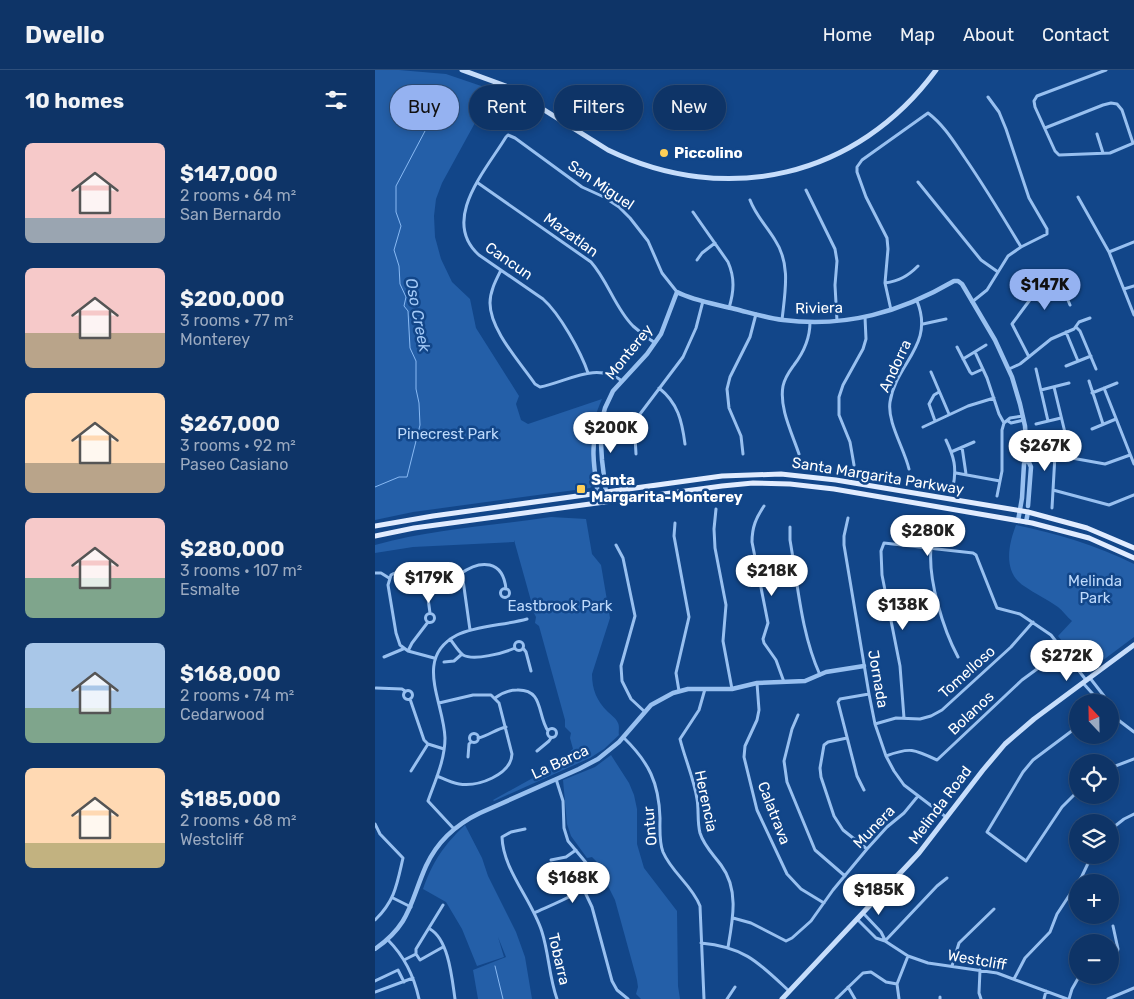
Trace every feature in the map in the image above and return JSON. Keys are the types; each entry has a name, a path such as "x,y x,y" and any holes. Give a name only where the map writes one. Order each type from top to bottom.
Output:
{"main road":[{"path":"463,70 506,86 607,150 627,159 675,174 728,179 752,178 794,170 845,150 875,131 900,111 936,70"},
{"name":"Santa Margarita Parkway","path":"375,526 415,518 735,475 781,474 829,478 1020,511 1028,509 1087,528 1134,548"},
{"name":"Santa Margarita Parkway","path":"375,536 414,528 740,484 790,484 840,490 1019,520 1089,538 1134,558"},
{"name":"Melinda Road","path":"782,999 919,854 992,758 1005,744 1025,726 1134,645"}],"street":[{"path":"1045,128 1103,105 1117,104 1122,110 1133,143 1118,150 1103,153 1059,155 1055,150 1035,107 1034,101 1037,96 1107,70"},
{"path":"988,97 999,112 1029,198 1047,229 1045,236 1021,247 1008,256 987,290 972,302 995,340 1009,369 1024,418 1027,455 1031,467 1026,522"},
{"path":"891,311 885,283 889,250 887,238 866,197 857,167 862,160 928,113 938,120 980,179 1021,247"},
{"path":"1097,134 1103,153"},
{"name":"Cancun","path":"512,136 508,135 506,137 477,183 465,207 464,228 474,250 552,307 583,359 588,373"},
{"name":"San Miguel","path":"512,136 582,187 604,197 619,207 648,241 662,273 677,292"},
{"path":"918,182 981,260 997,272"},
{"name":"Mazatlan","path":"477,183 591,262 600,272 617,304 632,325 655,343"},
{"path":"806,190 835,250 837,261 835,285 837,321"},
{"path":"1078,197 1109,252 1134,315"},
{"path":"750,200 755,214 778,245 785,265 786,280 782,320"},
{"path":"693,212 729,262 732,270 733,292 729,308"},
{"path":"1109,252 1134,242"},
{"path":"697,260 702,253 715,243"},
{"path":"885,283 903,278 918,266"},
{"path":"501,270 491,295 491,317 535,384 540,388 588,373 606,373 622,381"},
{"path":"1029,357 1012,324 1038,289 1073,275"},
{"name":"Riviera","path":"677,292 729,308 782,320 810,322 837,321 891,311 917,301 954,281 958,281 972,302"},
{"path":"1124,288 1134,286"},
{"name":"Monterey","path":"607,501 600,427 609,399 613,391 655,343 667,323 677,292"},
{"path":"1033,296 1041,302 1065,292 1070,305"},
{"path":"636,454 636,425 644,408 683,357 696,328 703,301"},
{"name":"Andorra","path":"909,469 906,455 890,415 890,400 919,340 923,324 917,301"},
{"path":"743,454 741,436 729,408 727,389 730,378 750,337 756,314"},
{"path":"854,465 849,442 839,415 839,397 843,385 863,349 866,339 865,317"},
{"path":"1009,369 1020,364 1051,339 1076,327 1079,322 1089,318"},
{"path":"923,324 945,319"},
{"path":"799,454 782,398 783,384 786,375 806,346 809,338 810,322"},
{"path":"1076,327 1080,331 1096,369"},
{"path":"1066,332 1078,361"},
{"path":"963,359 986,344"},
{"path":"957,346 969,372 972,374 983,369"},
{"path":"975,352 999,414 1006,422 1011,423 1024,418"},
{"path":"1066,366 1091,356"},
{"path":"1036,369 1048,421"},
{"path":"931,372 949,414"},
{"path":"1089,381 1103,424"},
{"path":"1041,390 1069,383"},
{"path":"1092,393 1117,383"},
{"path":"1054,387 1068,445 1066,457"},
{"path":"659,388 669,396 680,414 685,444"},
{"path":"1104,388 1134,464"},
{"path":"935,421 929,404 934,395 939,392"},
{"path":"923,427 949,414 994,398"},
{"path":"1036,424 1061,418"},
{"path":"1092,429 1116,419"},
{"path":"997,496 1002,471 1002,430 1006,422"},
{"name":"Monterey","path":"599,502 593,446 596,431 600,427"},
{"path":"946,440 956,472 953,486"},
{"path":"951,452 974,442"},
{"path":"593,446 601,446"},
{"path":"962,447 966,474"},
{"path":"1027,455 1043,455 1046,452 1105,464 1130,454"},
{"path":"1019,520 1024,464 1027,455"},
{"path":"1052,508 1055,455"},
{"path":"956,472 1000,481"},
{"path":"1024,479 1031,480"},
{"path":"1053,490 1109,505 1133,497"},
{"path":"763,506 754,522 752,542 768,623 763,639 776,660 784,682"},
{"path":"716,509 715,548 726,605 723,641 732,689"},
{"name":"Jornada","path":"848,518 844,545 875,724 886,756 904,785 946,817"},
{"path":"675,523 674,536 689,618 676,673 679,691"},
{"path":"790,527 790,540 807,639 820,675"},
{"path":"903,718 900,666 882,575 881,551 885,542 973,553 978,559 997,608 1020,614 1051,635 1087,680 1102,693"},
{"path":"616,545 623,558 635,616 621,666 622,680 631,699 645,712"},
{"path":"931,548 932,581 950,641 959,657"},
{"path":"460,574 474,565 494,566 501,571 506,589"},
{"path":"435,658 408,651 400,645 396,633 388,585 390,576 400,570 442,567 455,569 463,580 470,630"},
{"path":"375,573 390,576"},
{"path":"408,651 411,643 429,622 434,619 430,613 427,591"},
{"path":"429,622 426,621 425,617 430,613"},
{"path":"453,829 428,801 444,749 444,724 433,675 435,658 450,639 470,630 510,624 527,619"},
{"name":"Tomelloso","path":"875,724 903,718 919,719 931,716 942,710 1011,647 1033,622"},
{"path":"450,639 462,654 470,658 523,648"},
{"path":"515,648 515,644 518,642 523,644 531,671"},
{"path":"384,657 403,649"},
{"name":"Bolanos","path":"886,756 899,751 915,749 937,760 1022,680 1063,650"},
{"path":"444,662 454,661 462,654"},
{"name":"La Barca","path":"375,949 397,930 411,907 431,856 453,829 480,813 598,759 623,737 645,712 659,700 679,691 705,688 732,689 757,683 805,681 826,672 864,666"},
{"path":"1087,680 1093,694"},
{"name":"Calatrava","path":"757,683 759,710 757,720 745,746 744,757 757,810 787,874 801,889 824,903"},
{"path":"376,688 409,691 421,734 428,744 444,749"},
{"name":"Herencia","path":"705,688 699,710 680,739 697,798 700,835 705,845 722,866 730,884 734,905 728,947"},
{"path":"495,698 501,693 518,690 533,694 537,700 548,735 551,738"},
{"path":"405,691 403,694 404,698 410,699"},
{"path":"437,776 459,784 477,784 498,774 512,760 506,727 499,703 495,698 485,694 439,703"},
{"path":"864,790 857,776 838,702 840,699 869,694"},
{"path":"798,715 792,729 784,761 787,782 815,850 845,876"},
{"path":"1119,720 1133,730"},
{"path":"471,742 475,742 478,738 493,730 506,727"},
{"path":"537,751 551,738 556,736 556,732 553,729 548,731"},
{"path":"1069,733 1033,760 1023,772 987,832 1026,861 1062,807 1069,800"},
{"path":"468,757 469,744 471,742 469,738 472,734 476,734 478,738"},
{"name":"Ontur","path":"623,737 649,767 657,787 663,852 696,896 701,916 704,999"},
{"path":"847,738 828,742 824,745 820,768 821,776 838,823 843,830 867,849"},
{"path":"411,771 428,744"},
{"path":"1119,765 1134,759"},
{"path":"534,913 583,888 594,876 593,871 568,840 564,828 563,801 556,779"},
{"name":"Munera","path":"733,918 767,930 786,940 792,938 811,921 867,849 918,796"},
{"path":"1119,822 1134,814"},
{"path":"375,824 380,834 403,858 393,898 375,920"},
{"name":"Tobarra","path":"525,829 511,832 502,837 502,844 515,879 534,913 545,943 557,999"},
{"path":"551,860 566,857 576,850"},
{"path":"1014,979 1025,958 1050,932 1057,914 1088,864"},
{"path":"864,914 879,929 885,941 937,886 947,878"},
{"path":"583,888 592,907 612,981 617,990 628,999"},
{"path":"393,898 411,907"},
{"path":"443,905 416,949 416,954 421,960 443,947"},
{"path":"952,966 959,943 994,909"},
{"name":"Westcliff","path":"858,920 876,938 885,941 908,956 927,963 980,970 1014,979 1068,999"},
{"path":"1113,926 1115,934"},
{"path":"430,928 438,935 449,962 455,999"},
{"path":"873,935 879,929"},
{"path":"387,940 404,960 413,978 419,999"},
{"path":"701,943 728,947 746,955 789,991"},
{"path":"404,960 416,954"},
{"path":"899,999 897,984 908,956"},
{"path":"375,981 399,970 404,982"},
{"path":"980,970 979,993 981,999"},
{"path":"835,999 863,973 871,972 886,982 897,984"},
{"path":"375,992 413,978"},
{"path":"1068,999 1075,984"},
{"path":"727,999 735,987"},
{"path":"847,987 855,999"},
{"path":"1108,999 1134,988"},
{"path":"1044,999 1045,991"}],"green space":[{"name":"Pinecrest Park","path":"375,70 446,74 478,85 469,85 469,130 471,130 442,183 436,199 434,216 435,237 441,259 452,282 470,299 476,328 519,396 516,404 521,420 528,424 602,399 594,421 591,440 594,484 590,488 413,512 375,520"},
{"name":"Eastbrook Park","path":"551,517 586,519 592,554 601,565 610,618 592,674 592,680 598,699 618,723 619,735 604,749 590,758 494,801 549,769 573,749 570,738 571,733 565,727 565,720 539,626 535,623 536,617 514,540 514,542 413,547 375,553 375,545 440,531"},
{"name":"Melinda Park","path":"1016,525 1076,541 1134,564 1134,637 1090,670 1084,670 1058,636 1072,621 1058,607 1024,586 1013,574 1010,566 1009,550"},
{"path":"611,755 629,783 634,795 637,809 637,844 644,868 677,911 678,986 680,999 641,999 636,994 637,980 615,900 606,882 600,879 599,869 591,862 597,862 592,857 587,858 571,836 567,824 563,780 595,767"},
{"path":"465,825 516,932 525,957 532,999 478,999 473,970 506,957 498,937 504,957 477,966 462,929 446,902 423,889 440,854"}],"waterway":[{"name":"Oso Creek","path":"375,487 399,477 407,477 420,425 416,389 416,361 410,348 408,311 404,306 406,297 400,284 399,266 394,250 401,226 396,212 396,186 426,130"},
{"name":"Oso Creek","path":"495,966 503,999"}],"place":[{"name":"Piccolino","path":"664,153"},
{"name":"Santa Margarita-Monterey","path":"581,489"}]}
